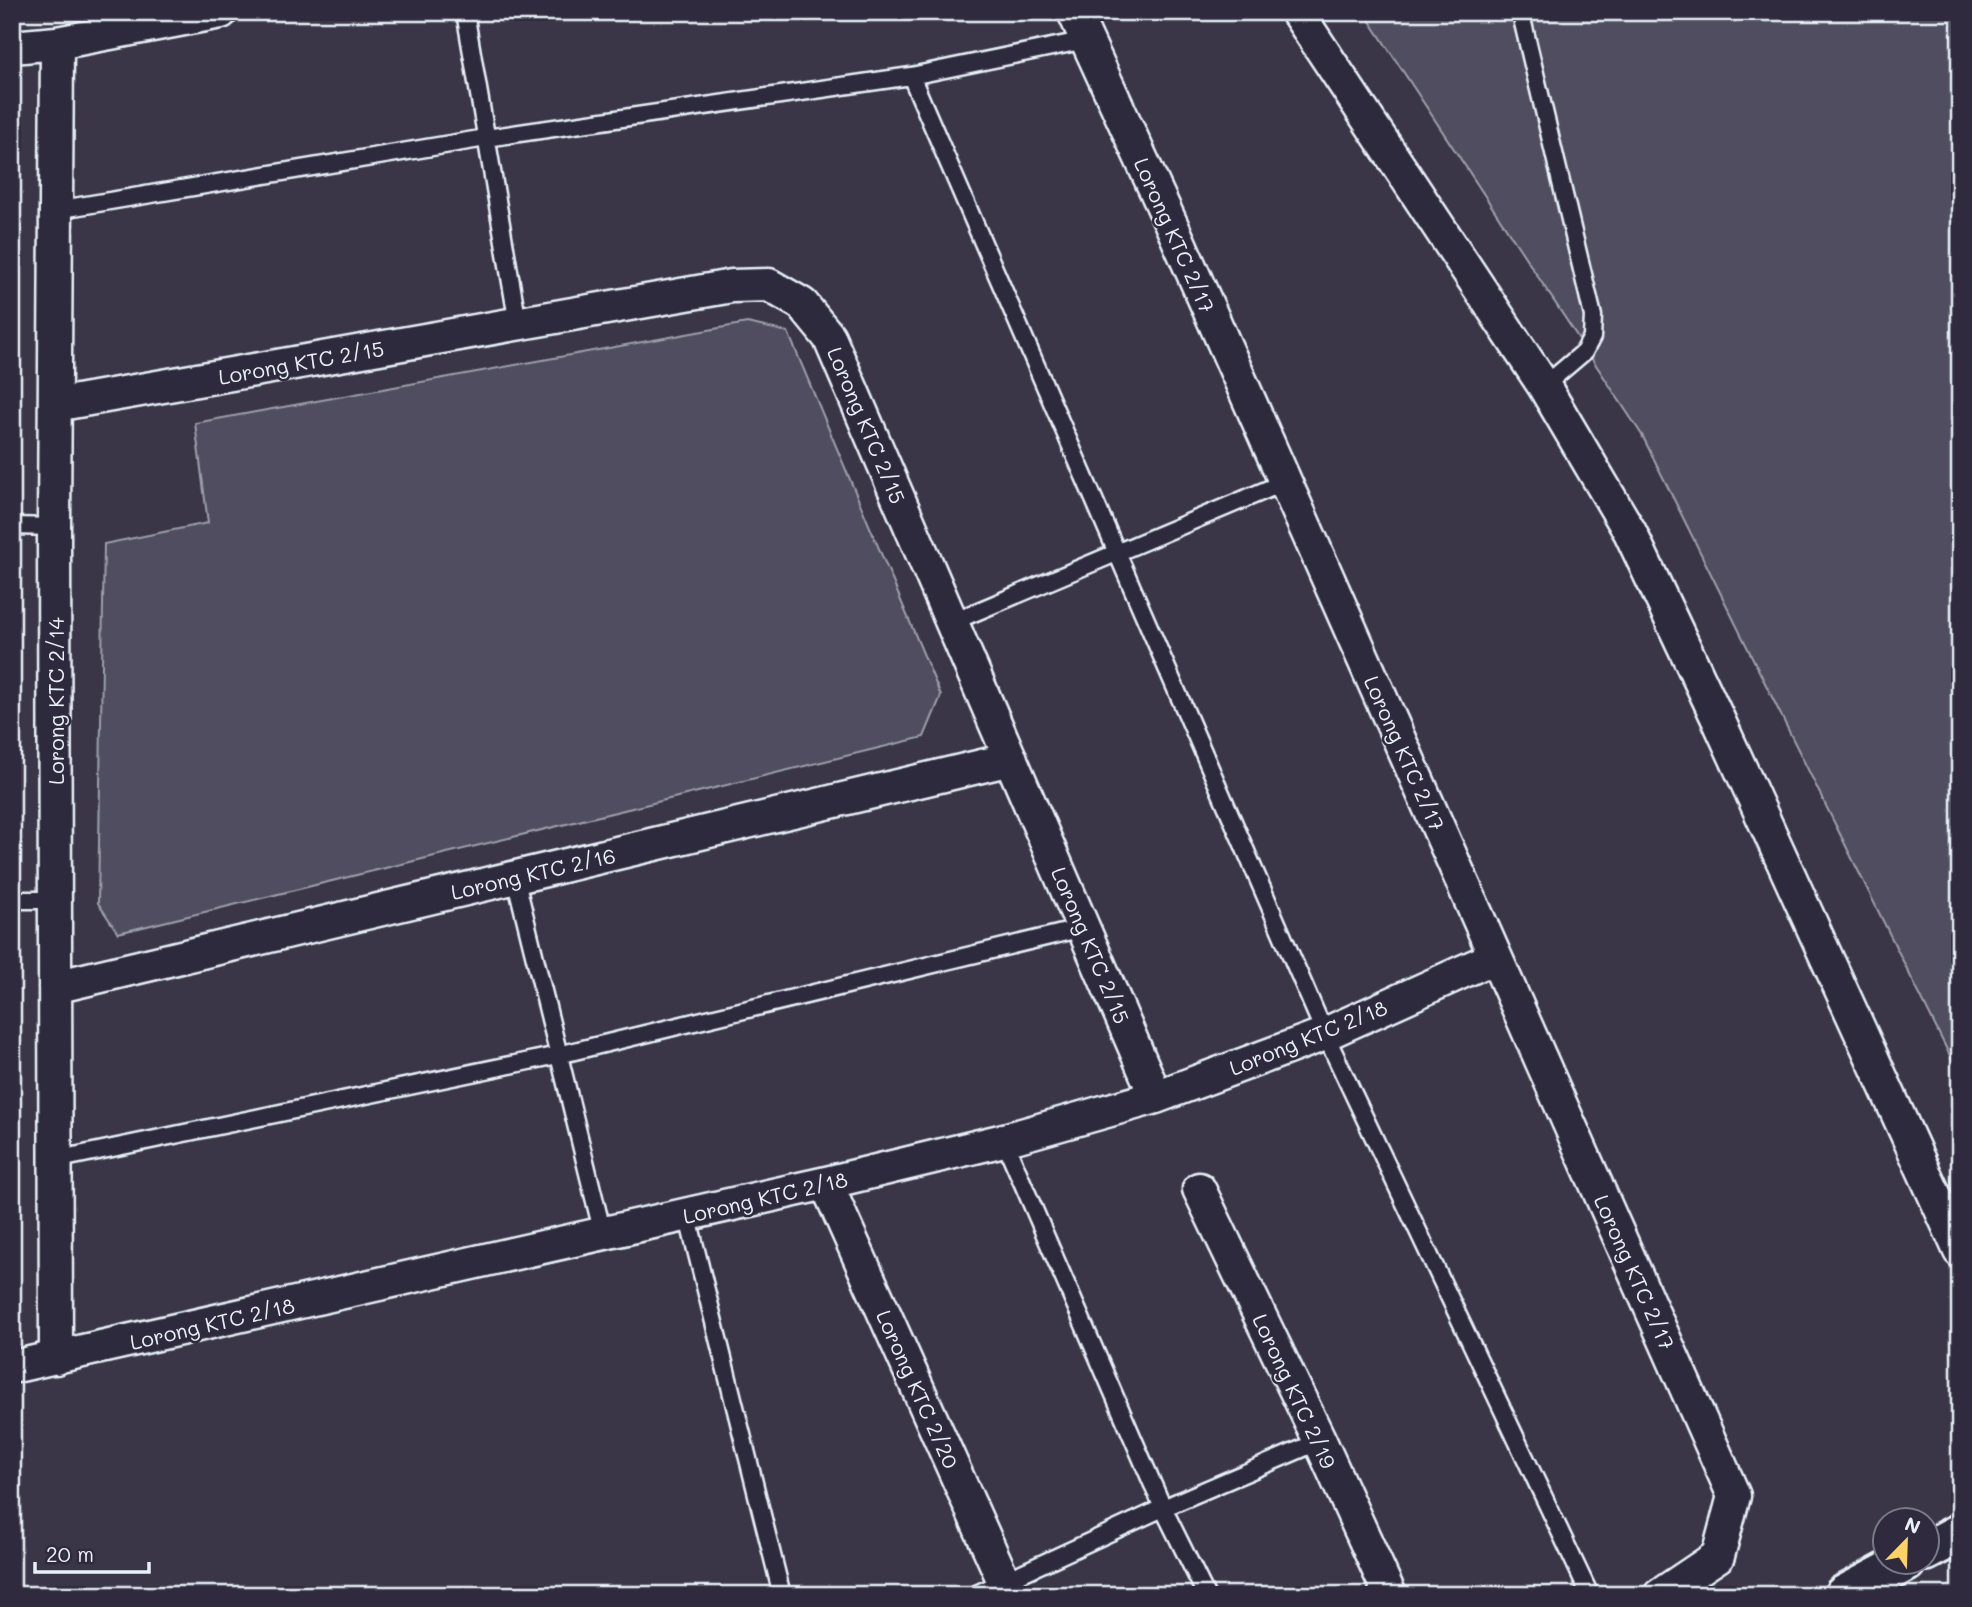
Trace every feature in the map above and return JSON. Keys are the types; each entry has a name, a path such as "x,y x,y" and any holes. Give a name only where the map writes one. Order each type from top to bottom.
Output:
{"street":[{"path":"12,47 57,43 221,12"},
{"path":"1297,12 1544,386 1630,532 1960,1251"},
{"name":"Lorong KTC 2/17","path":"1080,26 1178,239 1734,1496 1718,1556 1660,1595"},
{"name":"Lorong KTC 2/14","path":"56,1358 54,527 57,43"},
{"name":"Lorong KTC 2/15","path":"55,405 732,286 769,285 802,304 830,337 1156,1097"},
{"name":"Lorong KTC 2/16","path":"55,987 1010,759"},
{"name":"Lorong KTC 2/18","path":"12,1367 826,1183 1004,1140 1156,1097 1325,1034 1495,957"},
{"name":"Lorong KTC 2/20","path":"826,1183 1007,1588"},
{"name":"Lorong KTC 2/19","path":"1199,1189 1320,1441 1390,1595"},
{"path":"1940,1543 1960,1533"},
{"path":"1844,1595 1880,1576"}],"lane":[{"path":"464,12 518,324"},
{"path":"1522,12 1594,316 1592,337 1584,352 1544,386"},
{"path":"56,210 486,138 911,76 1080,26"},
{"path":"911,76 1325,1034 1590,1595"},
{"path":"952,622 1285,482"},
{"path":"12,526 54,527"},
{"path":"515,877 603,1234"},
{"path":"12,900 55,900"},
{"path":"55,1160 558,1055 1083,928"},
{"path":"1004,1140 1163,1508 1206,1595"},
{"path":"687,1214 782,1595"},
{"path":"974,1595 1007,1588 1163,1508 1320,1441"}],"shaded area":[{"path":"1364,12 1960,12 1960,1076 1642,435"},
{"path":"747,323 788,332 941,696 924,737 118,933 98,903 104,544 208,523 195,423"}]}
